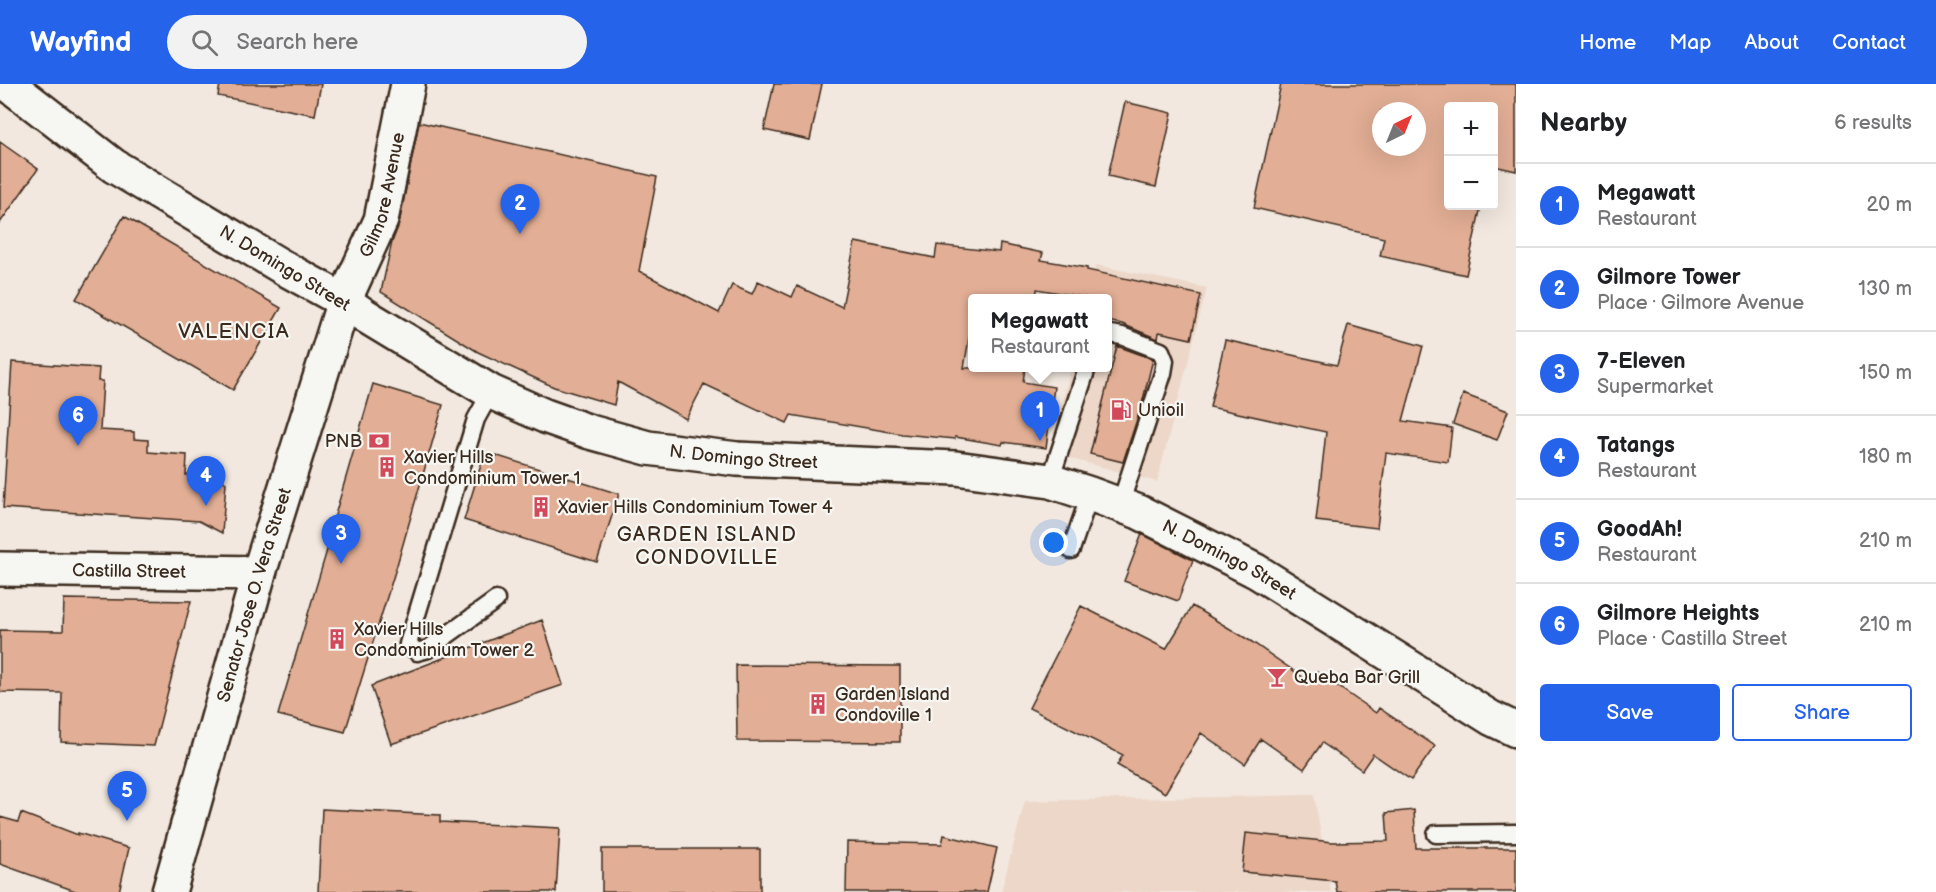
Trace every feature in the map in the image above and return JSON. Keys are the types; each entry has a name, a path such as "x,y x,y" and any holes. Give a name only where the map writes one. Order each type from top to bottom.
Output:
{"main road":[{"name":"N. Domingo Street","path":"8,84 114,166 284,268 344,301 491,392 545,416 590,432 648,448 737,459 956,468 1050,481 1139,512 1256,571 1482,712 1516,730"},
{"name":"Gilmore Avenue","path":"344,301 381,220 408,84"},
{"name":"Senator Jose O. Vera Street","path":"169,892 259,573 344,301"},
{"name":"Castilla Street","path":"0,568 259,573"}],"lane":[{"path":"1112,335 1122,336 1161,351 1165,361 1163,374 1120,505"},
{"path":"1050,481 1087,372"},
{"path":"491,392 476,419 408,644 417,652 428,649 496,600"},
{"path":"1071,550 1090,494"},
{"path":"1436,834 1516,833"}],"shaded area":[{"path":"1096,265 1207,288 1157,482 1050,453 1070,372 1112,372 1112,294 1089,294"},
{"path":"1314,795 1331,892 1001,892 1025,801"}],"building":[{"path":"220,84 321,84 315,115 218,96"},
{"path":"774,84 822,84 810,140 764,130"},
{"path":"1281,84 1516,84 1516,171 1498,167 1498,102 1444,102 1444,210 1480,210 1466,275 1380,256 1384,238 1254,208"},
{"path":"1125,102 1172,113 1156,187 1108,176"},
{"path":"419,122 657,177 639,271 719,313 732,285 752,294 758,281 792,297 797,286 842,307 855,242 935,258 937,245 999,252 1000,244 1043,253 1041,260 1087,268 1087,270 1201,295 1191,339 1159,332 1158,339 1112,322 1112,294 1066,294 1037,289 1036,294 968,294 968,344 964,368 968,368 968,372 1024,372 1023,382 1054,387 1046,448 1003,442 1002,445 955,437 955,439 902,434 791,415 787,423 704,384 686,419 618,382 614,405 554,387 478,352 381,292 392,242 399,224"},
{"path":"0,142 38,169 0,223"},
{"path":"124,216 281,308 233,390 76,299"},
{"path":"1348,325 1423,346 1403,421 1452,428 1448,462 1386,453 1377,528 1316,521 1326,432 1210,407 1225,340 1337,365"},
{"name":"Unioil","path":"1117,346 1153,359 1142,404 1123,462 1090,454"},
{"path":"12,362 99,368 98,381 103,381 100,430 134,432 134,439 148,440 148,452 187,455 186,475 215,474 226,483 222,533 199,521 3,508"},
{"path":"373,384 443,405 397,565 345,732 278,715 333,530 331,529"},
{"path":"1463,394 1508,411 1497,440 1453,424"},
{"name":"Xavier Hills Condominium Tower 4","path":"485,452 619,494 597,562 464,520"},
{"path":"1142,534 1193,560 1178,601 1124,581"},
{"path":"64,599 191,601 154,746 61,742 62,693 0,692 0,630 63,631"},
{"path":"1081,606 1166,649 1192,606 1252,642 1310,682 1317,672 1376,713 1379,708 1435,746 1411,780 1373,754 1362,770 1322,743 1304,769 1261,739 1245,764 1201,733 1165,793 1117,765 1123,755 1029,708"},
{"path":"542,620 563,685 391,744 371,686"},
{"name":"Garden Island Condoville 1","path":"736,665 900,666 900,742 737,741"},
{"path":"322,809 440,815 440,822 560,828 556,892 318,892"},
{"path":"1414,810 1416,848 1516,848 1516,892 1337,892 1335,881 1242,872 1246,833 1333,842 1388,841 1386,813"},
{"path":"21,813 78,835 78,833 129,848 119,892 78,892 0,864 0,817 18,822"},
{"path":"944,835 997,848 987,892 846,892 847,842 942,844"},
{"path":"602,849 760,849 760,892 602,892"}],"place":[{"name":"Gilmore Tower","path":"520,234"},
{"name":"Unioil","path":"1121,410"},
{"name":"PNB","path":"379,441"},
{"name":"Megawatt","path":"1040,441"},
{"name":"Gilmore Heights","path":"78,446"},
{"name":"Xavier Hills Condominium Tower 1","path":"387,467"},
{"name":"Tatangs","path":"206,506"},
{"name":"Xavier Hills Condominium Tower 4","path":"541,507"},
{"name":"7-Eleven","path":"341,564"},
{"name":"Xavier Hills Condominium Tower 2","path":"337,639"},
{"name":"Queba Bar Grill","path":"1277,677"},
{"name":"Garden Island Condoville 1","path":"818,704"},
{"name":"GoodAh!","path":"127,821"}],"district":[{"name":"VALENCIA","path":"234,331"},
{"name":"GARDEN ISLAND CONDOVILLE","path":"707,546"}]}
